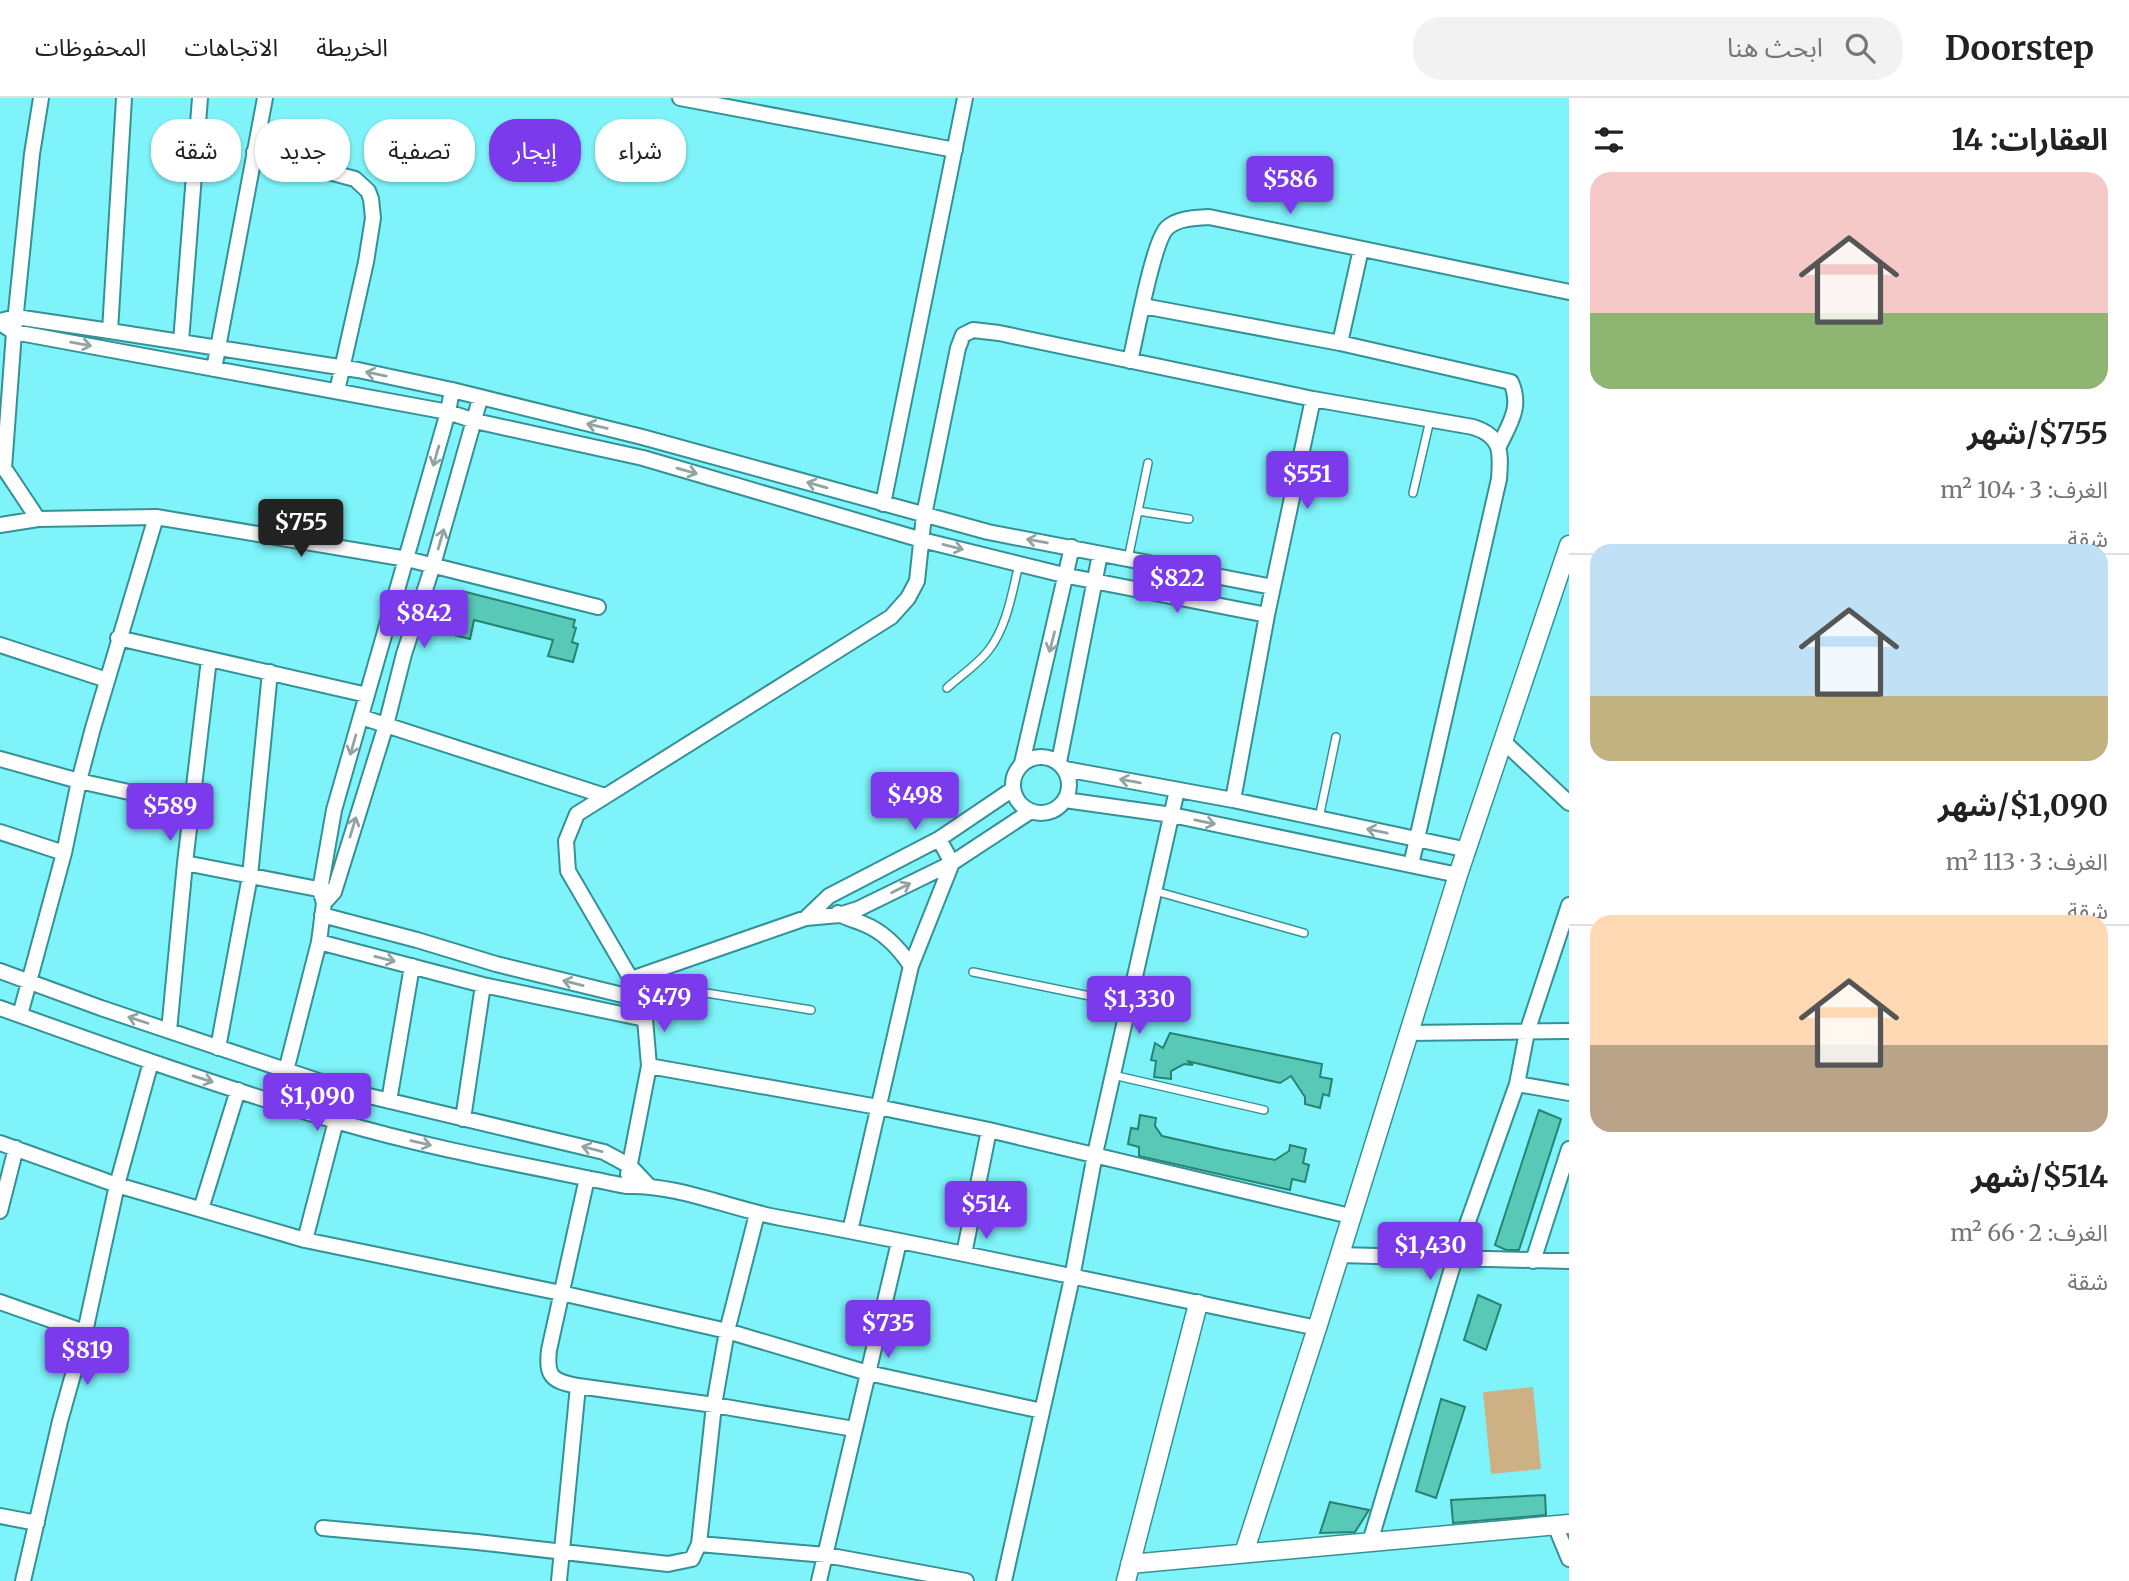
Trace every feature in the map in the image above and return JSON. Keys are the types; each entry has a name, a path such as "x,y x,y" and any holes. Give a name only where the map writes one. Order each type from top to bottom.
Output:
{"street":[{"path":"38,519 2,468 32,154 41,98"},
{"path":"110,331 124,98"},
{"path":"181,342 201,98"},
{"path":"214,369 265,98"},
{"path":"680,98 955,150"},
{"path":"883,504 965,98"},
{"path":"254,152 355,179 368,191 371,199 373,218 366,262 337,391"},
{"path":"1130,361 1156,251 1166,229 1186,219 1209,217 1569,292"},
{"path":"1340,343 1361,249"},
{"path":"1143,306 1340,343 1511,382 1517,395 1514,412 1499,446 1499,479 1411,865"},
{"path":"0,322 214,369 449,412 475,421 643,458 922,540 1068,576 1266,615"},
{"path":"15,325 110,331 341,368 452,390 642,437 988,533 1073,547 1272,587"},
{"path":"626,1186 649,1066 645,1019 631,979 568,871 566,841 577,814 891,617 908,598 917,581 924,515 958,348 960,340 968,332 980,330 1313,400 1484,430 1499,446"},
{"path":"278,1102 319,942 334,810 449,412 452,390"},
{"path":"325,900 386,725 404,654 433,565 480,399"},
{"path":"1233,800 1266,615 1313,400"},
{"path":"20,1015 118,638 156,517"},
{"path":"0,525 38,519 156,517 407,559 598,607"},
{"path":"1244,1553 1458,875 1569,545"},
{"path":"1073,547 1022,763 1013,780 1016,799 1031,811 1050,812 1065,800 1070,785 1062,766 1100,554"},
{"path":"118,638 367,695"},
{"path":"0,645 107,680"},
{"path":"169,1031 209,659"},
{"path":"218,1048 250,876 270,672"},
{"path":"361,717 605,796"},
{"path":"1504,742 1569,803"},
{"path":"1022,763 1040,756 1062,766 1468,850"},
{"path":"0,759 79,781 192,806"},
{"path":"806,918 829,896 939,839 1013,789"},
{"path":"1004,1581 1073,1278 1095,1154 1177,790"},
{"path":"1065,800 1172,815 1458,875"},
{"path":"631,979 806,918 839,915 858,909 952,863 1031,811"},
{"path":"0,832 64,853"},
{"path":"939,839 952,863"},
{"path":"185,863 250,876 325,900 417,940 496,964 639,999"},
{"path":"850,1231 911,966 952,863"},
{"path":"829,896 839,915 866,924 880,933 900,950 911,966"},
{"path":"1370,1542 1455,1258 1517,1084 1527,1032 1569,905"},
{"path":"319,942 483,985 645,1019"},
{"path":"389,1101 412,966"},
{"path":"0,971 348,1091 604,1152 630,1166 648,1185"},
{"path":"463,1119 483,985"},
{"path":"0,1008 151,1062 336,1121 460,1152 626,1186 648,1185 757,1214 1317,1328"},
{"path":"1408,1033 1569,1031"},
{"path":"23,1581 60,1421 85,1332 117,1185 151,1062"},
{"path":"649,1066 989,1130 1350,1216"},
{"path":"1517,1084 1569,1093"},
{"path":"201,1209 238,1090"},
{"path":"304,1240 336,1121"},
{"path":"964,1254 989,1130"},
{"path":"0,1143 117,1185 304,1240 561,1293 727,1331 868,1373 1042,1411"},
{"path":"0,1211 16,1149"},
{"path":"1533,1261 1569,1149"},
{"path":"587,1178 561,1293 547,1366 549,1373 561,1382 578,1386 714,1405 854,1429"},
{"path":"323,1528 678,1564 692,1559 699,1544 714,1405 727,1331 757,1214"},
{"path":"819,1581 899,1242"},
{"path":"1339,1255 1569,1261"},
{"path":"0,1303 85,1332"},
{"path":"1198,1304 1128,1572 1244,1553 1562,1525 1569,1559"},
{"path":"559,1581 578,1386"},
{"path":"0,1516 37,1523"},
{"path":"699,1544 825,1555 966,1581"}],"lane":[{"path":"1413,493 1430,419"},
{"path":"1129,559 1148,463"},
{"path":"1138,511 1189,519"},
{"path":"947,688 988,651 998,635 1009,608 1019,564"},
{"path":"1319,818 1336,737"},
{"path":"1154,891 1304,933"},
{"path":"973,972 1129,1004"},
{"path":"639,999 671,993 700,992 810,1010"},
{"path":"1113,1074 1264,1110"}],"shaded area":[{"path":"1533,1387 1541,1469 1491,1474 1483,1392"}],"building":[{"path":"462,591 575,620 572,642 578,644 573,662 548,656 553,640 474,620 470,639 442,632 444,627 440,626 445,608 453,611"},
{"path":"1170,1033 1322,1064 1320,1077 1332,1079 1329,1096 1323,1094 1320,1108 1305,1104 1305,1097 1291,1076 1280,1083 1187,1061 1193,1065 1184,1064 1171,1071 1171,1079 1154,1077 1156,1061 1151,1060 1155,1043 1163,1048"},
{"path":"1539,1110 1561,1119 1519,1250 1506,1250 1495,1245"},
{"path":"1140,1115 1156,1118 1155,1126 1162,1136 1220,1149 1275,1160 1289,1151 1290,1145 1306,1149 1303,1163 1309,1165 1305,1182 1292,1179 1290,1190 1139,1156 1139,1147 1128,1144 1131,1128 1138,1129"},
{"path":"1478,1295 1501,1305 1486,1350 1464,1340"},
{"path":"1441,1399 1465,1407 1436,1498 1416,1491"},
{"path":"1545,1495 1546,1515 1453,1523 1451,1500"},
{"path":"1330,1502 1369,1510 1355,1532 1320,1533"}]}
